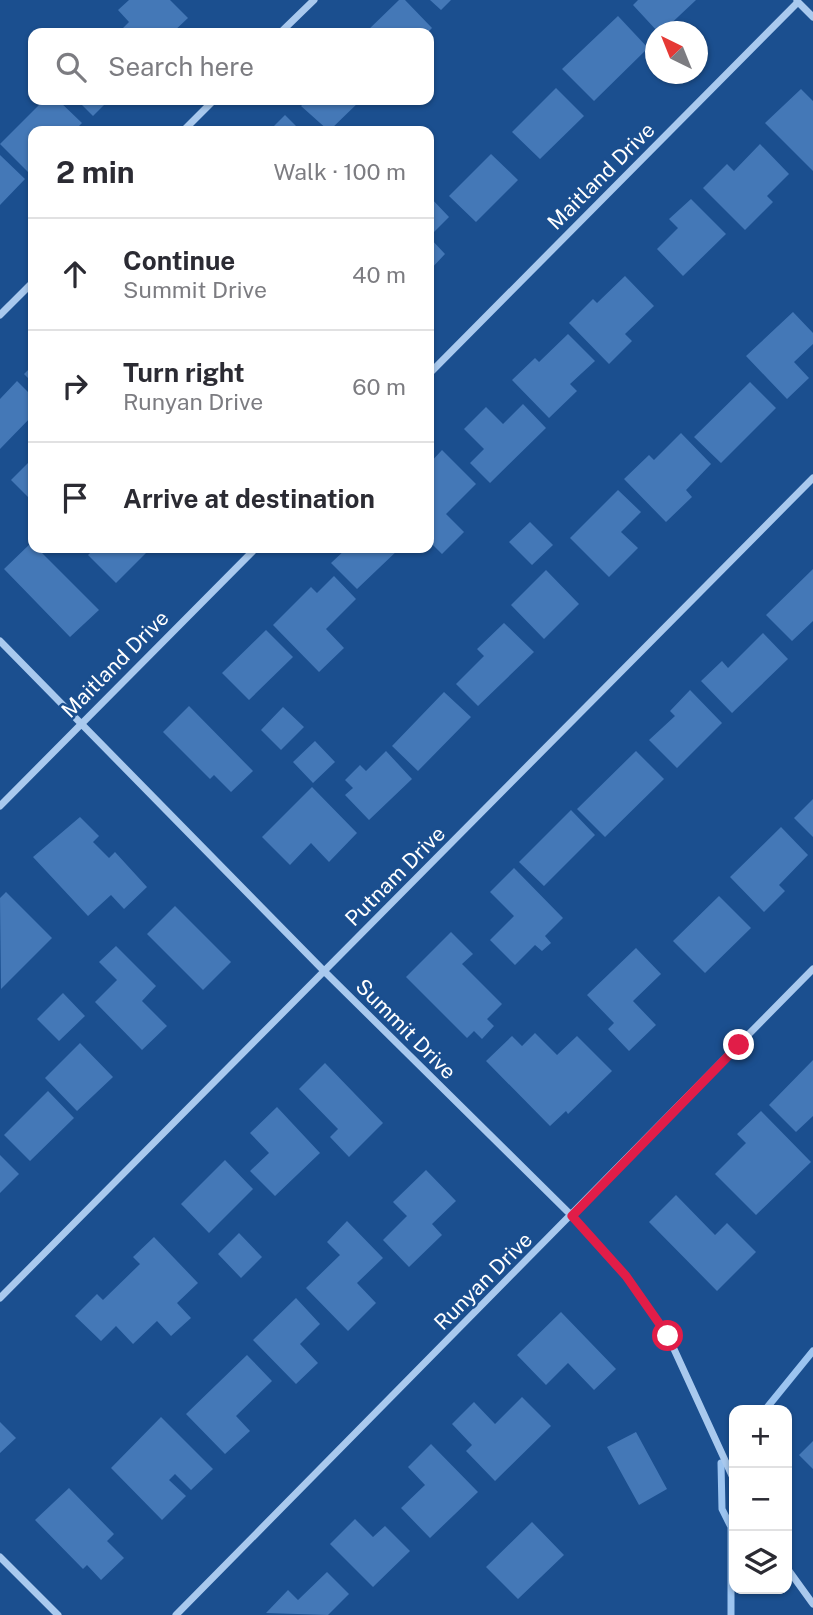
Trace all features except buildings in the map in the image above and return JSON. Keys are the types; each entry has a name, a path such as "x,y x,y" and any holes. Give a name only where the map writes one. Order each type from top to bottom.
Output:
{"street":[{"path":"286,28 314,0"},
{"path":"797,1 813,17"},
{"name":"Maitland Drive","path":"434,369 797,1"},
{"path":"188,126 209,105"},
{"path":"0,315 28,287"},
{"name":"Putnam Drive","path":"0,1298 813,478"},
{"name":"Maitland Drive","path":"0,806 251,553"},
{"name":"Summit Drive","path":"0,641 325,972 572,1216 626,1276 668,1336 729,1469"},
{"name":"Runyan Drive","path":"176,1615 813,969"},
{"path":"0,1557 58,1615"},
{"path":"792,1575 813,1604"}],"waterway":[{"path":"769,1405 813,1351"},
{"path":"721,1463 722,1509 731,1527 731,1615"}],"route":[{"path":"668,1336 626,1276 572,1216 739,1045"}]}
